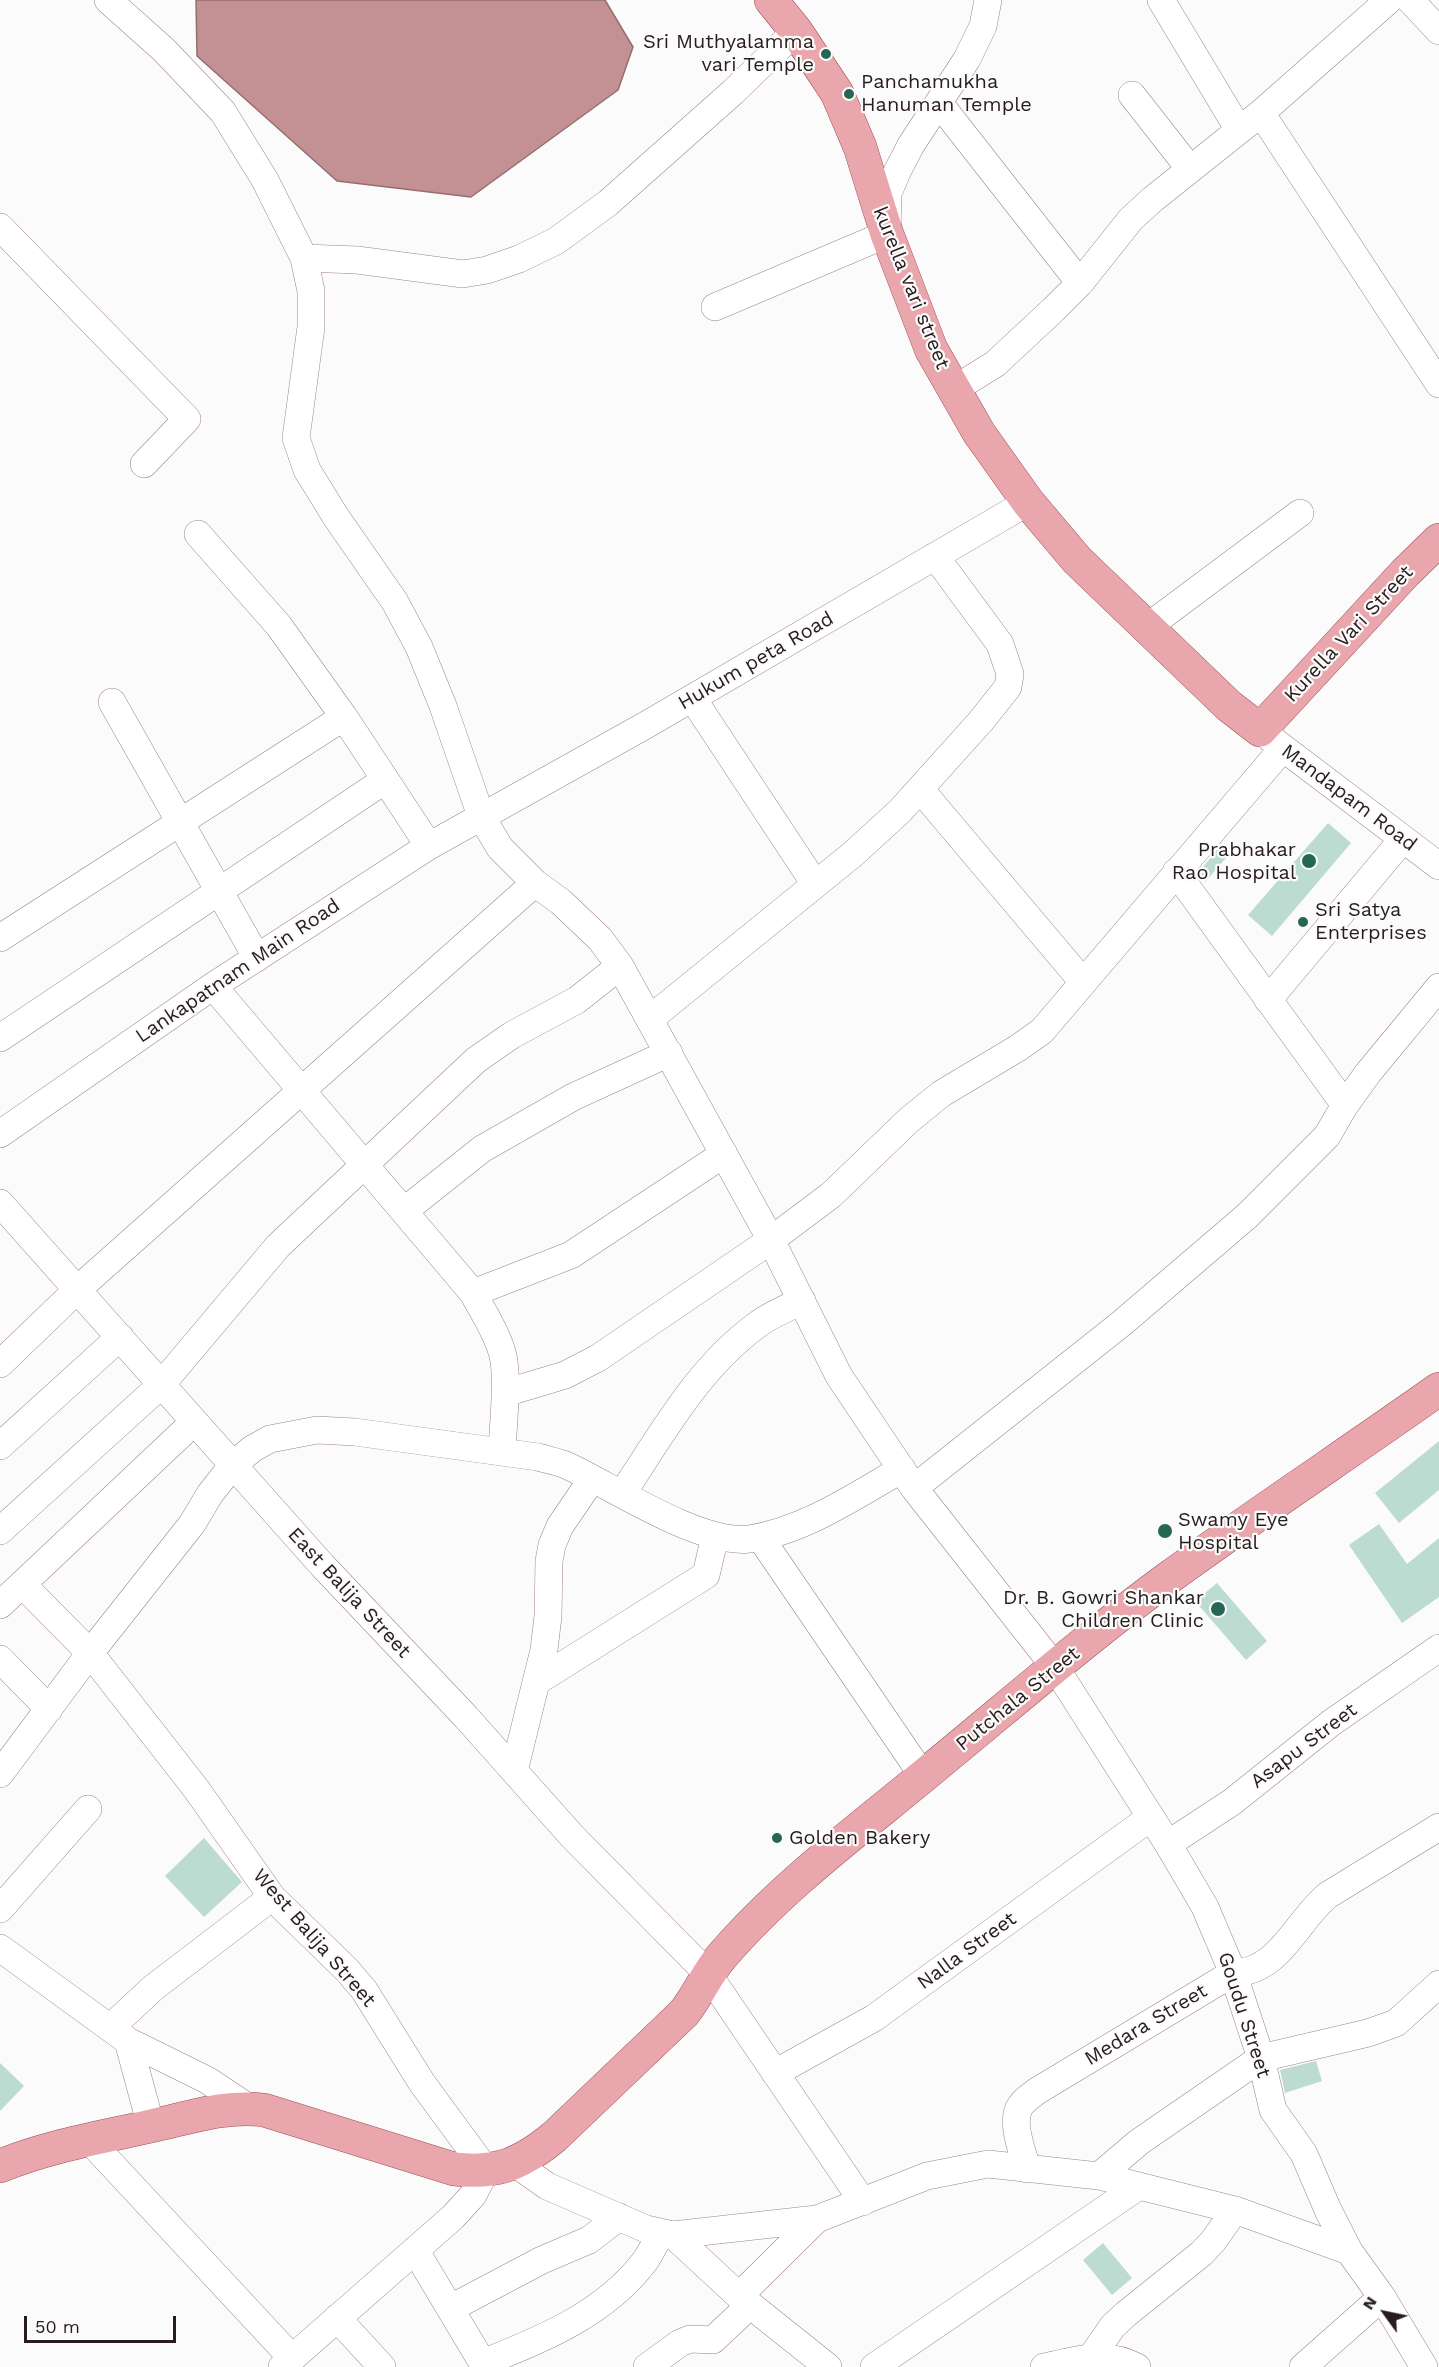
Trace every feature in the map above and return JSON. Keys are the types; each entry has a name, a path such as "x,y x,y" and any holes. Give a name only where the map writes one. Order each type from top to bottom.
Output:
{"main road":[{"name":"kurella vari street","path":"780,9 837,93 860,147 887,234 931,349 979,433 1028,502 1077,560 1229,706 1272,739"},
{"name":"Kurella Vari Street","path":"1272,739 1405,573 1439,540"},
{"name":"Putchala Street","path":"501,2167 534,2153 554,2137 684,2013 697,1996 708,1974 749,1926 795,1883 923,1776 1055,1667 1170,1577 1439,1389"},
{"path":"0,2166 33,2152 88,2139 212,2111 249,2108 264,2110 454,2169 501,2167"}],"street":[{"name":"Goudu Street","path":"108,0 164,50 223,112 265,180 304,258 311,291 311,327 296,438 308,470 336,517 395,602 419,647 443,706 481,816 500,848 535,883 561,902 600,939 620,966 651,1018 771,1240 839,1376 908,1479 1055,1667 1168,1844 1205,1907 1233,1973 1261,2058 1273,2110 1304,2154 1349,2251 1382,2297 1424,2367"},
{"path":"715,307 887,234 888,194 911,145 967,59 983,26 988,0"},
{"path":"1161,0 1239,130"},
{"path":"954,390 995,364 1080,283 1131,219 1261,113 1389,0"},
{"path":"1410,0 1439,31"},
{"path":"304,258 357,260 463,274 487,270 519,259 556,241 608,203 717,107 780,9"},
{"path":"1132,95 1190,169"},
{"path":"939,103 1080,283"},
{"path":"1261,113 1439,384"},
{"path":"0,227 187,419 144,464"},
{"name":"Hukum peta Road","path":"481,816 693,699 1028,502"},
{"path":"1146,628 1300,513"},
{"path":"198,534 279,627 344,717 429,846"},
{"path":"651,1018 900,811 981,722 1008,687 1010,674 1000,644 935,556"},
{"path":"693,699 815,884"},
{"path":"112,702 257,958"},
{"path":"0,938 344,717"},
{"path":"505,1393 565,1375 598,1358 771,1240 831,1195 909,1120 941,1094 1042,1031 1176,872 1272,739"},
{"name":"Mandapam Road","path":"1272,739 1439,866"},
{"path":"0,1038 385,780"},
{"path":"920,789 1083,982"},
{"name":"Lankapatnam Main Road","path":"0,1134 213,986 429,846 481,816"},
{"path":"1268,999 1403,839"},
{"path":"1176,872 1345,1105"},
{"path":"0,1364 78,1289 535,883"},
{"path":"0,1531 161,1384 265,1260 492,1047 534,1022 568,1006 620,966"},
{"path":"213,986 473,1293 503,1354 505,1393 502,1451"},
{"path":"0,1774 90,1653 192,1524 210,1494 232,1466 252,1449 270,1439 316,1430 355,1432 538,1456 566,1465 672,1519 715,1536 732,1539 760,1537 778,1532 908,1479 1122,1323 1217,1243 1327,1136 1345,1105 1368,1073 1439,987"},
{"path":"404,1211 482,1149 573,1097 669,1053"},
{"path":"473,1293 571,1256 724,1154"},
{"name":"East Balija Street","path":"0,1203 232,1466 571,1835 708,1974 863,2202"},
{"path":"622,1494 693,1388 712,1365 759,1323 802,1301"},
{"path":"0,1446 120,1337"},
{"path":"0,1605 194,1422"},
{"path":"514,1772 544,1650 552,1545 560,1526 592,1479"},
{"path":"536,1682 706,1575 715,1536"},
{"path":"760,1537 923,1776"},
{"name":"West Balija Street","path":"22,1584 90,1653 197,1790 272,1897 347,1970 364,1990 422,2083 501,2167 619,2217 667,2234"},
{"name":"Asapu Street","path":"1168,1844 1232,1802 1331,1723 1439,1648"},
{"path":"0,1659 49,1708"},
{"path":"0,1909 88,1809"},
{"name":"Nalla Street","path":"775,2073 874,2018 1151,1817"},
{"name":"Medara Street","path":"1027,2169 1017,2127 1017,2115 1023,2101 1233,1973 1257,1969 1273,1958 1312,1908 1328,1895 1439,1827"},
{"path":"119,2034 153,1988 272,1897"},
{"path":"0,1948 119,2034 207,2080 249,2108"},
{"path":"1099,2176 1139,2142 1261,2058 1368,2033 1396,2023 1439,1984"},
{"path":"119,2034 151,2126"},
{"path":"88,2139 287,2363 453,2217 501,2167"},
{"path":"415,2250 452,2308 484,2365 557,2332 600,2303 622,2286 667,2234 817,2219 927,2176 988,2164 1099,2176 1235,2210 1349,2251"},
{"path":"874,2367 1139,2186"},
{"path":"1092,2356 1113,2326 1125,2314 1202,2253 1235,2210"},
{"path":"452,2308 542,2260 589,2240 619,2217"},
{"path":"647,2367 680,2343 690,2339 713,2340 745,2300 817,2219"},
{"path":"667,2234 745,2300 811,2362"},
{"path":"1304,2367 1382,2297"},
{"path":"337,2318 380,2366"},
{"path":"1044,2367 1092,2356 1112,2358 1137,2367"}],"shaded area":[{"path":"196,0 605,0 633,47 618,90 471,197 337,181 197,56"}],"building":[{"path":"1328,823 1351,843 1272,936 1248,915"},
{"path":"1222,844 1232,851 1205,882 1197,874"},
{"path":"1439,1441 1439,1490 1399,1523 1375,1493"},
{"path":"1379,1524 1407,1564 1439,1538 1439,1597 1402,1623 1349,1545"},
{"path":"1217,1583 1267,1641 1246,1660 1195,1601"},
{"path":"204,1838 242,1882 204,1917 165,1876"},
{"path":"1316,2061 1322,2081 1285,2093 1280,2070"},
{"path":"0,2063 24,2086 0,2111"},
{"path":"1103,2243 1132,2278 1112,2295 1083,2260"}],"place":[{"name":"Sri Muthyalamma vari Temple","path":"826,54"},
{"name":"Panchamukha Hanuman Temple","path":"849,94"},
{"name":"Prabhakar Rao Hospital","path":"1309,861"},
{"name":"Sri Satya Enterprises","path":"1303,922"},
{"name":"Swamy Eye Hospital","path":"1165,1531"},
{"name":"Dr. B. Gowri Shankar Children Clinic","path":"1218,1609"},
{"name":"Golden Bakery","path":"777,1838"}]}
